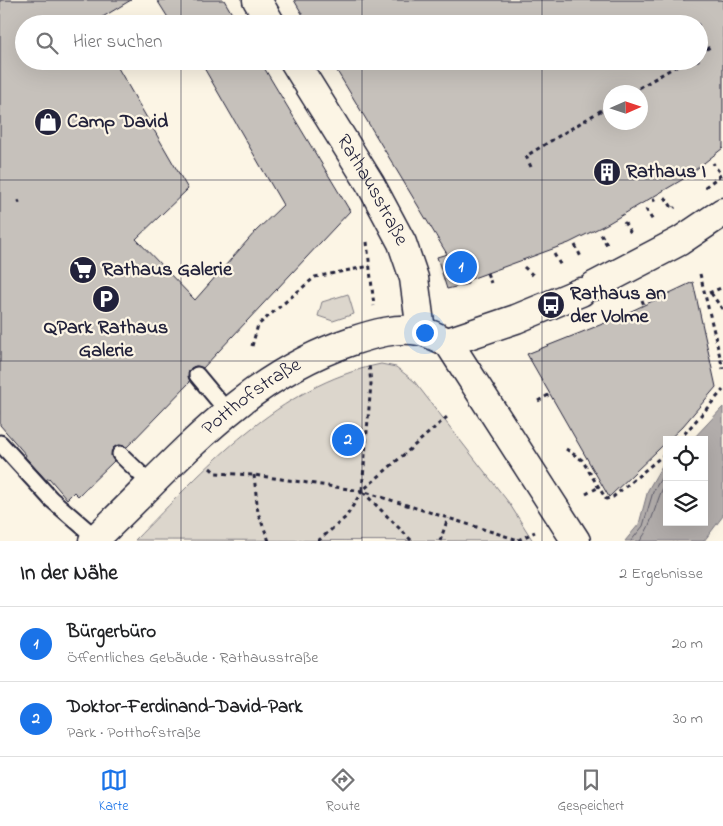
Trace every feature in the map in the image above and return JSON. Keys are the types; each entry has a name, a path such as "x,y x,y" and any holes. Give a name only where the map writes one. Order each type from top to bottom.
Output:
{"street":[{"path":"257,0 266,15"},
{"name":"Rathausstraße","path":"300,70 371,185 402,243 414,278 421,331"},
{"path":"574,538 448,342 516,319 588,289 680,241 723,212"},
{"name":"Potthofstraße","path":"94,540 227,411 287,370 313,356 370,335 421,331 448,342"}],"lane":[{"path":"197,375 227,411"},
{"path":"0,443 51,499 94,540"},
{"path":"120,454 151,484"}],"path":[{"path":"708,48 712,46"},
{"path":"644,85 670,70"},
{"path":"531,167 526,156 603,109"},
{"path":"713,163 721,175"},
{"path":"665,197 673,209"},
{"path":"653,198 656,203"},
{"path":"646,209 653,221"},
{"path":"624,222 631,233"},
{"path":"601,234 607,245"},
{"path":"364,237 368,244 370,266 371,384 362,491 412,541"},
{"path":"575,245 581,257"},
{"path":"554,254 561,266"},
{"path":"252,346 258,324 316,277 370,266"},
{"path":"524,267 535,277"},
{"path":"487,273 491,283"},
{"path":"700,274 708,294 723,369"},
{"path":"708,294 723,287"},
{"path":"708,294 723,310"},
{"path":"642,300 644,305"},
{"path":"683,436 723,390"},
{"path":"538,401 550,394"},
{"path":"318,541 346,517 362,491 447,417"},
{"path":"566,449 582,460 606,499 613,497 663,455"},
{"path":"186,450 216,473 254,475 362,491 518,541 534,532"},
{"path":"254,475 258,513 269,541"},
{"path":"586,494 599,487"},
{"path":"440,541 448,518"}],"shaded area":[{"path":"348,294 354,314 333,321 318,316 322,302"},
{"path":"381,364 396,367 414,381 509,503 533,541 135,540 217,458 277,410 309,390 344,375"}],"water":[{"path":"723,407 723,516 704,541 625,541 639,524 648,490 663,464 663,526 708,526 708,436 696,436"}],"building":[{"name":"Rathaus Galerie","path":"0,0 131,0 106,15 15,15 15,70 119,70 188,189 136,239 195,300 255,232 283,205 205,70 265,70 350,211 203,368 196,366 191,368 188,376 190,382 127,447 118,445 113,448 111,456 114,461 78,496 74,492 67,499 49,478 46,480 0,425"},
{"path":"157,0 224,0 233,15 166,15"},
{"path":"294,0 723,0 723,148 685,178 607,224 569,243 468,280 468,284 447,289 437,257 447,254 336,70 708,70 708,15 303,15"},
{"path":"693,282 716,387 673,436 663,436 663,445 609,497 527,354 610,321"}],"place":[{"name":"Camp David","path":"48,122"},
{"name":"Rathaus I","path":"607,172"},
{"name":"Bürgerbüro","path":"461,267"},
{"name":"Rathaus Galerie","path":"83,270"},
{"name":"QPark Rathaus Galerie","path":"106,299"},
{"name":"Rathaus an der Volme","path":"551,305"},
{"name":"Doktor-Ferdinand-David-Park","path":"348,440"}]}
